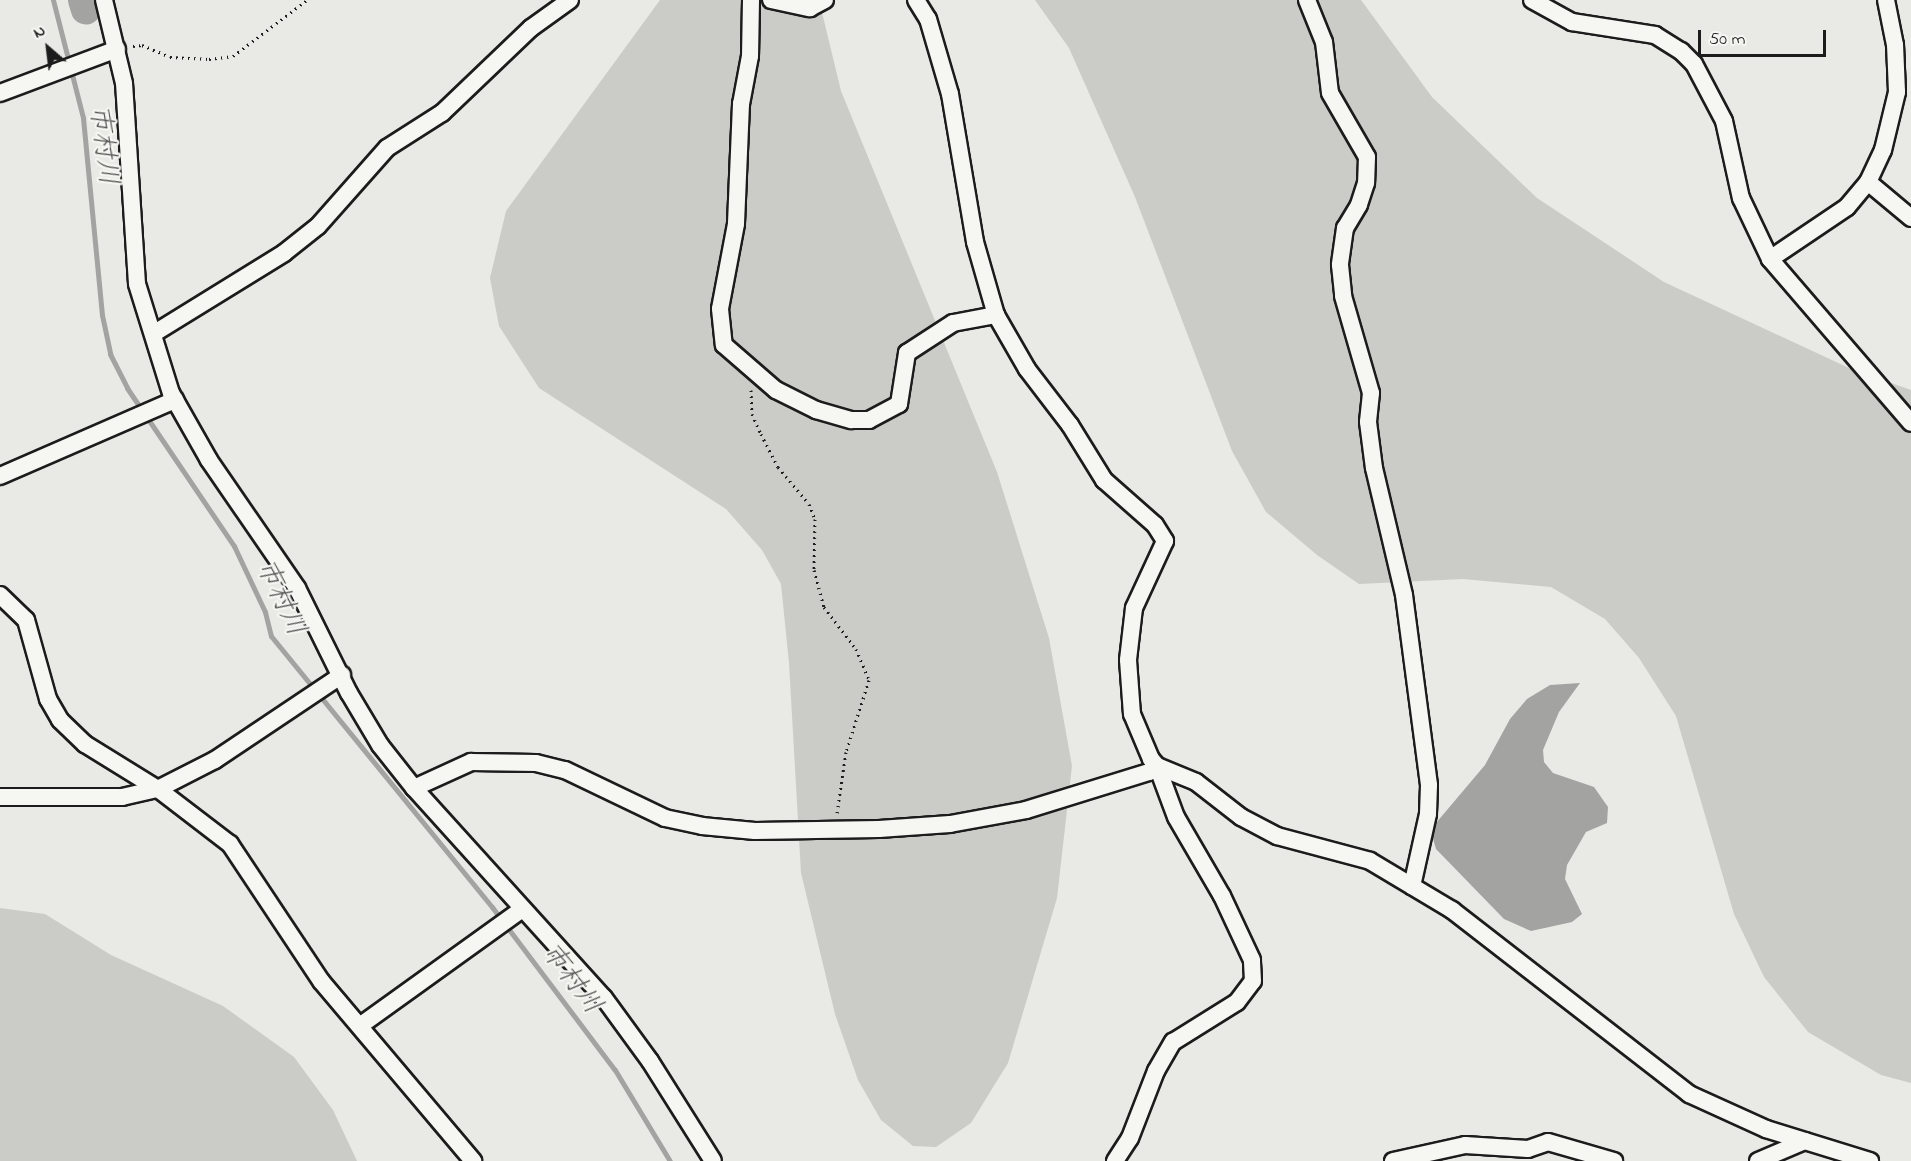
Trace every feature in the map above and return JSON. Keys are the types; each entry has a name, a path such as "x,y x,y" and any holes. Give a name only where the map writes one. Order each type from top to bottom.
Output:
{"street":[{"path":"104,0 124,83 137,284 175,400 209,459 297,588 380,745 414,788 521,909 604,998 650,1061 713,1161"},
{"path":"153,334 284,253 318,226 387,148 442,113 531,28 570,0"},
{"path":"751,0 750,56 741,104 736,224 720,309 724,345 776,390 816,410 852,420 869,420 899,404 907,353 953,323 996,315"},
{"path":"771,0 810,8 825,0"},
{"path":"916,0 928,19 950,94 975,242 996,315 1027,369 1070,425 1104,480 1155,525 1165,541 1134,608 1128,660 1132,714 1151,759 1158,766 1196,782 1241,817 1277,836 1370,861 1452,910 1689,1094 1766,1129 1870,1161"},
{"path":"1307,0 1324,42 1330,93 1367,157 1366,183 1359,204 1345,228 1340,265 1343,296 1371,393 1368,422 1374,468 1404,595 1429,784 1428,814 1412,886"},
{"path":"1532,0 1572,22 1655,35 1681,51 1694,64 1724,121 1741,198 1770,259 1911,423"},
{"path":"1770,259 1847,207 1868,182 1896,108 1895,45 1886,0"},
{"path":"0,93 117,49"},
{"path":"1868,182 1911,218"},
{"path":"0,476 175,400"},
{"path":"0,595 26,620 48,699 60,720 85,744 158,789 230,844 321,981 361,1025 390,1067 467,1149 473,1161"},
{"path":"0,797 112,797 158,789 215,760 342,675"},
{"path":"414,788 471,762 536,763 565,770 665,818 755,831 834,829 950,824 1026,810 1149,772 1158,766"},
{"path":"1115,1161 1130,1138 1156,1071 1173,1042 1237,1002 1253,981 1252,960 1222,896 1176,817 1158,766"},
{"path":"361,1025 521,909"},
{"path":"1758,1161 1805,1141"},
{"path":"1393,1161 1465,1145 1528,1149 1548,1142 1614,1161"}],"path":[{"path":"117,49 142,45 170,57 233,56 307,0"},
{"path":"758,375 749,392 752,414 778,467 809,504 815,519 814,570 824,606 856,649 869,680 846,752 834,829"}],"shaded area":[{"path":"660,0 819,0 841,91 997,472 1049,638 1072,766 1057,898 1008,1063 971,1123 936,1147 913,1146 881,1120 858,1080 835,1014 801,873 789,663 781,584 762,550 726,509 539,388 499,326 490,278 506,211"},
{"path":"1035,0 1361,0 1432,97 1537,198 1664,282 1849,368 1911,390 1911,1083 1881,1075 1808,1032 1764,977 1734,914 1676,716 1639,658 1605,619 1551,587 1463,579 1359,584 1317,555 1266,512 1232,451 1135,197 1069,48"},
{"path":"1580,683 1559,712 1543,750 1544,762 1553,773 1594,787 1608,807 1607,823 1586,832 1567,865 1565,879 1582,914 1572,922 1531,931 1504,919 1436,849 1432,835 1436,823 1485,765 1510,719 1527,699 1550,685"},
{"path":"0,908 45,914 111,955 223,1006 294,1057 333,1110 357,1161 0,1161"}],"waterway":[{"name":"市村川","path":"53,0 83,118 102,315 110,354 127,388 234,546 265,612 271,636 492,907 615,1070 670,1161"},
{"path":"83,0 86,10"}]}
